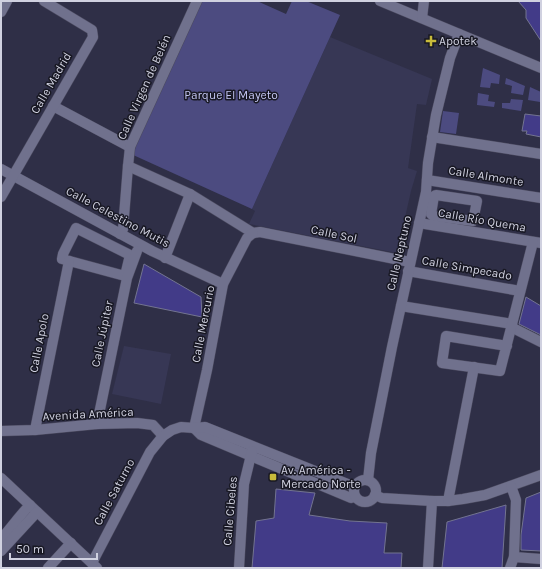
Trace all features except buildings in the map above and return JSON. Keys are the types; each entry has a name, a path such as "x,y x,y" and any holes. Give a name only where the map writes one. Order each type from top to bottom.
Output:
{"street":[{"path":"1,12 7,1"},
{"name":"Calle Madrid","path":"1,197 93,37 92,30 44,1"},
{"name":"Calle Virgen de Belén","path":"120,234 123,229 130,147 197,1"},
{"path":"380,1 541,68"},
{"path":"422,18 424,1"},
{"name":"Calle Neptuno","path":"368,480 371,453 400,306 426,192 428,163 436,115 450,58 459,34"},
{"path":"53,106 130,147"},
{"path":"432,137 541,154"},
{"path":"128,166 190,194 253,233"},
{"name":"Calle Celestino Mutis","path":"1,169 165,258 224,284"},
{"name":"Calle Almonte","path":"427,180 541,198"},
{"path":"165,258 190,194"},
{"name":"Calle Río Quema","path":"419,223 537,243"},
{"path":"76,228 130,255 125,276 69,261 62,259 63,254 76,228"},
{"name":"Calle Sol","path":"253,233 260,232 409,266"},
{"name":"Calle Mercurio","path":"194,428 224,284 247,238 253,233"},
{"path":"507,346 446,336 442,362 500,371 507,346 512,326 520,291 537,243"},
{"name":"Calle Júpiter","path":"97,424 127,278 137,250"},
{"name":"Calle Apolo","path":"35,430 69,261"},
{"name":"Calle Simpecado","path":"409,266 520,291"},
{"path":"400,306 512,326 541,342"},
{"path":"448,501 474,367"},
{"name":"Avenida América","path":"1,431 35,430 97,424 137,423 153,425 163,436"},
{"path":"163,436 172,430 181,427 205,427 355,486"},
{"path":"194,428 201,435 351,498 355,497 364,502 371,501 376,495 376,488 374,484 368,480 360,480 357,482 354,493 355,497"},
{"name":"Calle Saturno","path":"94,565 150,452 163,436"},
{"path":"250,456 254,447"},
{"name":"Calle Cibeles","path":"239,568 244,484 250,456"},
{"path":"376,495 382,498 448,501 484,496 541,475"},
{"path":"1,478 94,565"},
{"path":"510,568 514,557 516,500 511,486"},
{"path":"428,568 432,501"},
{"path":"1,539 14,525 20,515 33,508"},
{"path":"1,551 33,508"},
{"path":"48,568 70,543"},
{"path":"514,557 541,559"}],"shaded area":[{"path":"330,37 432,79 426,105 417,104 408,168 417,171 397,253 249,224 255,211 252,209"},
{"path":"124,346 171,354 161,404 112,394"}],"green space":[{"name":"Parque El Mayeto","path":"201,1 257,1 286,14 292,1 306,1 340,15 252,209 131,154"},
{"path":"483,68 500,75 499,84 491,83 490,88 480,87"},
{"path":"506,78 525,86 523,95 511,93 512,86 505,84"},
{"path":"530,87 541,92 540,102 528,100"},
{"path":"478,93 489,95 488,101 495,102 494,107 477,105"},
{"path":"511,99 523,100 521,111 502,108 502,103 510,103"},
{"path":"443,111 459,113 456,134 440,132"}],"place":[{"name":"Apotek","path":"431,41"},
{"name":"Av. América - Mercado Norte","path":"273,477"}]}
